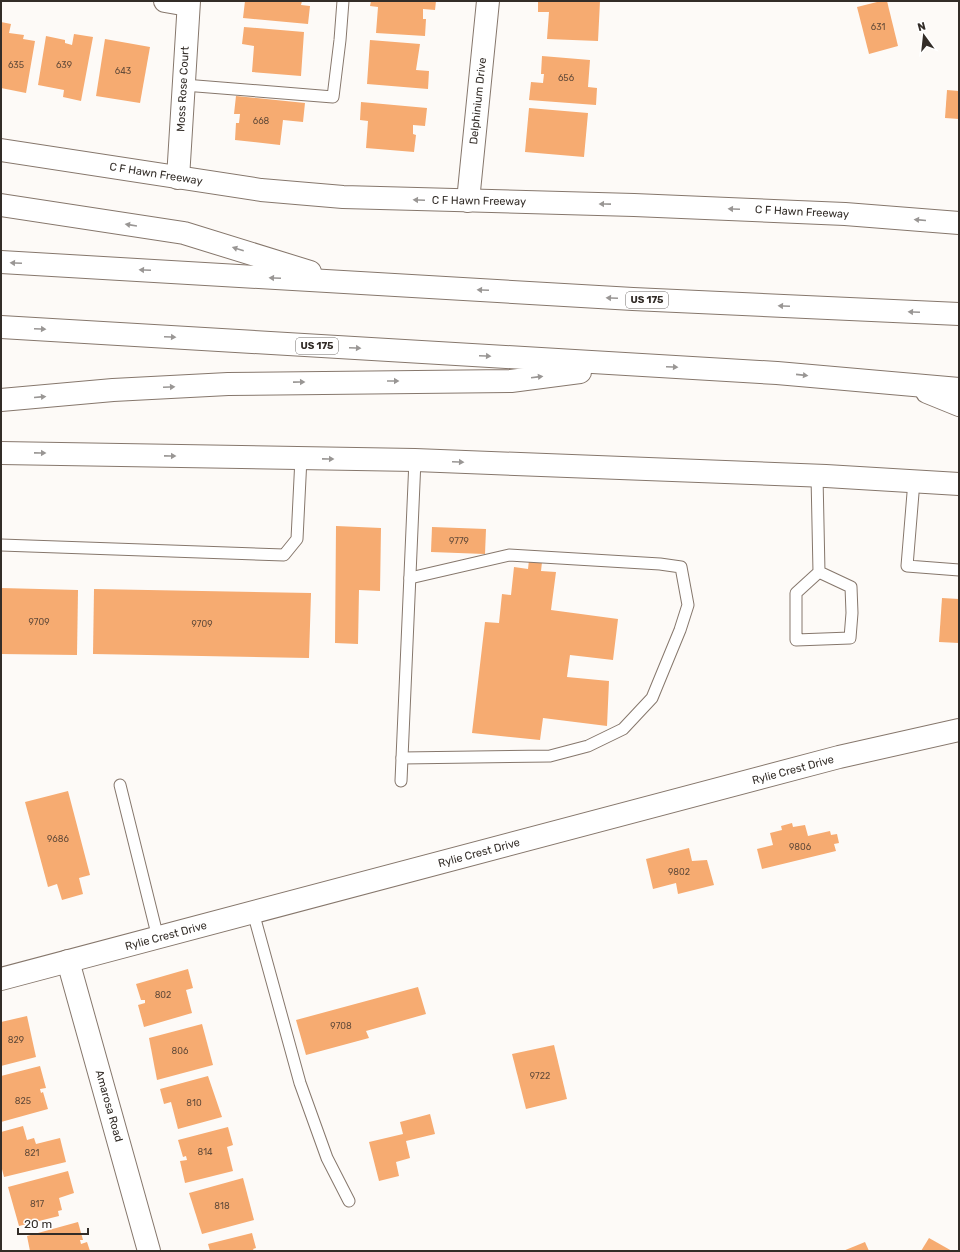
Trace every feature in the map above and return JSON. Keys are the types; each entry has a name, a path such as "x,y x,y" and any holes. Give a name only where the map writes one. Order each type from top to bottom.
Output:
{"main road":[{"path":"165,1 188,3"},
{"name":"Delphinium Drive","path":"468,201 488,1"},
{"name":"Moss Rose Court","path":"178,178 188,3"},
{"name":"C F Hawn Freeway","path":"1,150 261,190 343,197 634,205 837,213 959,223"},
{"path":"1,205 184,233 342,282"},
{"name":"US 175","path":"1,262 634,299 959,314"},
{"name":"US 175","path":"1,327 777,373 959,389"},
{"path":"1,400 113,390 228,384 511,381 633,365"},
{"path":"912,386 959,406"},
{"path":"1,453 415,460 817,476 959,484"},
{"name":"Rylie Crest Drive","path":"1,979 839,757 959,730"},
{"name":"Amarosa Road","path":"68,961 150,1251"}],"lane":[{"path":"184,85 333,97 343,1"},
{"path":"1,545 284,556 297,539 301,458"},
{"path":"401,782 415,460"},
{"path":"817,476 819,572 796,593 796,640 850,638 852,613 851,587 819,572"},
{"path":"914,481 907,566 959,570"},
{"path":"402,758 550,756 588,746 623,729 652,698 680,630 688,605 681,568 660,564 509,555 410,578"},
{"path":"120,785 158,938"},
{"path":"254,912 300,1083 326,1158 349,1201"}],"building":[{"path":"245,1 302,1 301,5 310,6 308,24 243,18"},
{"path":"371,1 436,1 435,10 423,9 423,19 426,19 425,36 376,33 378,7 370,6"},
{"path":"538,1 600,1 598,41 547,39 549,12 538,12"},
{"path":"887,1 898,46 869,54 857,7"},
{"path":"1,22 11,24 9,33 24,35 23,39 35,41 26,93 1,88"},
{"path":"244,27 304,32 301,76 252,72 254,46 242,44"},
{"path":"74,34 93,37 81,101 63,97 64,90 38,85 46,36 65,40 65,43 72,45"},
{"path":"105,39 150,47 140,103 96,96"},
{"path":"370,40 420,44 416,70 429,71 428,89 367,84"},
{"path":"542,56 590,60 588,87 597,88 596,105 529,100 531,82 543,83 544,74 541,74"},
{"path":"947,90 959,91 959,119 945,118"},
{"path":"236,96 305,103 303,122 283,120 280,145 235,140 236,123 239,123 240,114 234,114"},
{"path":"361,102 427,108 425,126 413,125 413,134 416,135 414,152 366,148 368,121 360,120"},
{"path":"529,108 588,113 584,157 525,152"},
{"path":"336,526 381,528 380,591 359,590 358,644 335,643"},
{"path":"432,527 486,529 485,554 431,552"},
{"path":"529,560 542,562 541,571 556,572 551,610 618,619 613,660 570,655 567,677 609,681 607,726 543,718 540,740 472,733 485,622 499,623 502,594 511,595 514,567 528,569"},
{"path":"1,588 78,590 77,655 1,654"},
{"path":"94,589 311,593 309,658 93,654"},
{"path":"942,598 959,599 959,643 939,642"},
{"path":"68,791 90,875 79,878 83,894 62,900 57,884 48,887 25,802"},
{"path":"792,823 793,827 805,825 808,836 830,831 831,835 837,834 839,843 834,844 836,851 762,869 757,849 773,845 770,833 782,830 781,826"},
{"path":"689,848 692,861 707,860 714,885 678,894 676,883 653,889 646,859"},
{"path":"188,969 193,988 186,990 192,1013 144,1027 138,1005 145,1003 145,1000 141,1000 136,984"},
{"path":"418,987 426,1014 366,1031 369,1038 306,1055 296,1020"},
{"path":"27,1016 36,1057 1,1066 1,1022"},
{"path":"202,1024 213,1065 157,1080 149,1038"},
{"path":"554,1045 567,1099 526,1109 512,1054"},
{"path":"40,1066 46,1088 40,1089 41,1093 43,1092 48,1109 1,1122 1,1076"},
{"path":"208,1076 222,1117 178,1129 171,1102 164,1104 160,1089"},
{"path":"430,1114 435,1134 406,1141 410,1158 396,1162 399,1176 379,1181 369,1142 403,1134 400,1122"},
{"path":"23,1126 27,1140 34,1138 36,1144 60,1138 66,1162 4,1177 1,1165 1,1132"},
{"path":"228,1127 233,1145 227,1147 233,1171 185,1183 180,1161 187,1160 186,1156 183,1157 178,1140"},
{"path":"68,1171 74,1193 59,1198 62,1210 58,1211 59,1216 19,1226 8,1187"},
{"path":"243,1178 254,1220 202,1234 189,1193"},
{"path":"78,1222 83,1240 80,1240 81,1244 87,1242 90,1251 30,1251 27,1236"},
{"path":"252,1233 256,1248 253,1249 254,1251 210,1251 208,1244"},
{"path":"929,1238 952,1251 921,1251"},
{"path":"865,1242 869,1251 843,1251"}]}
